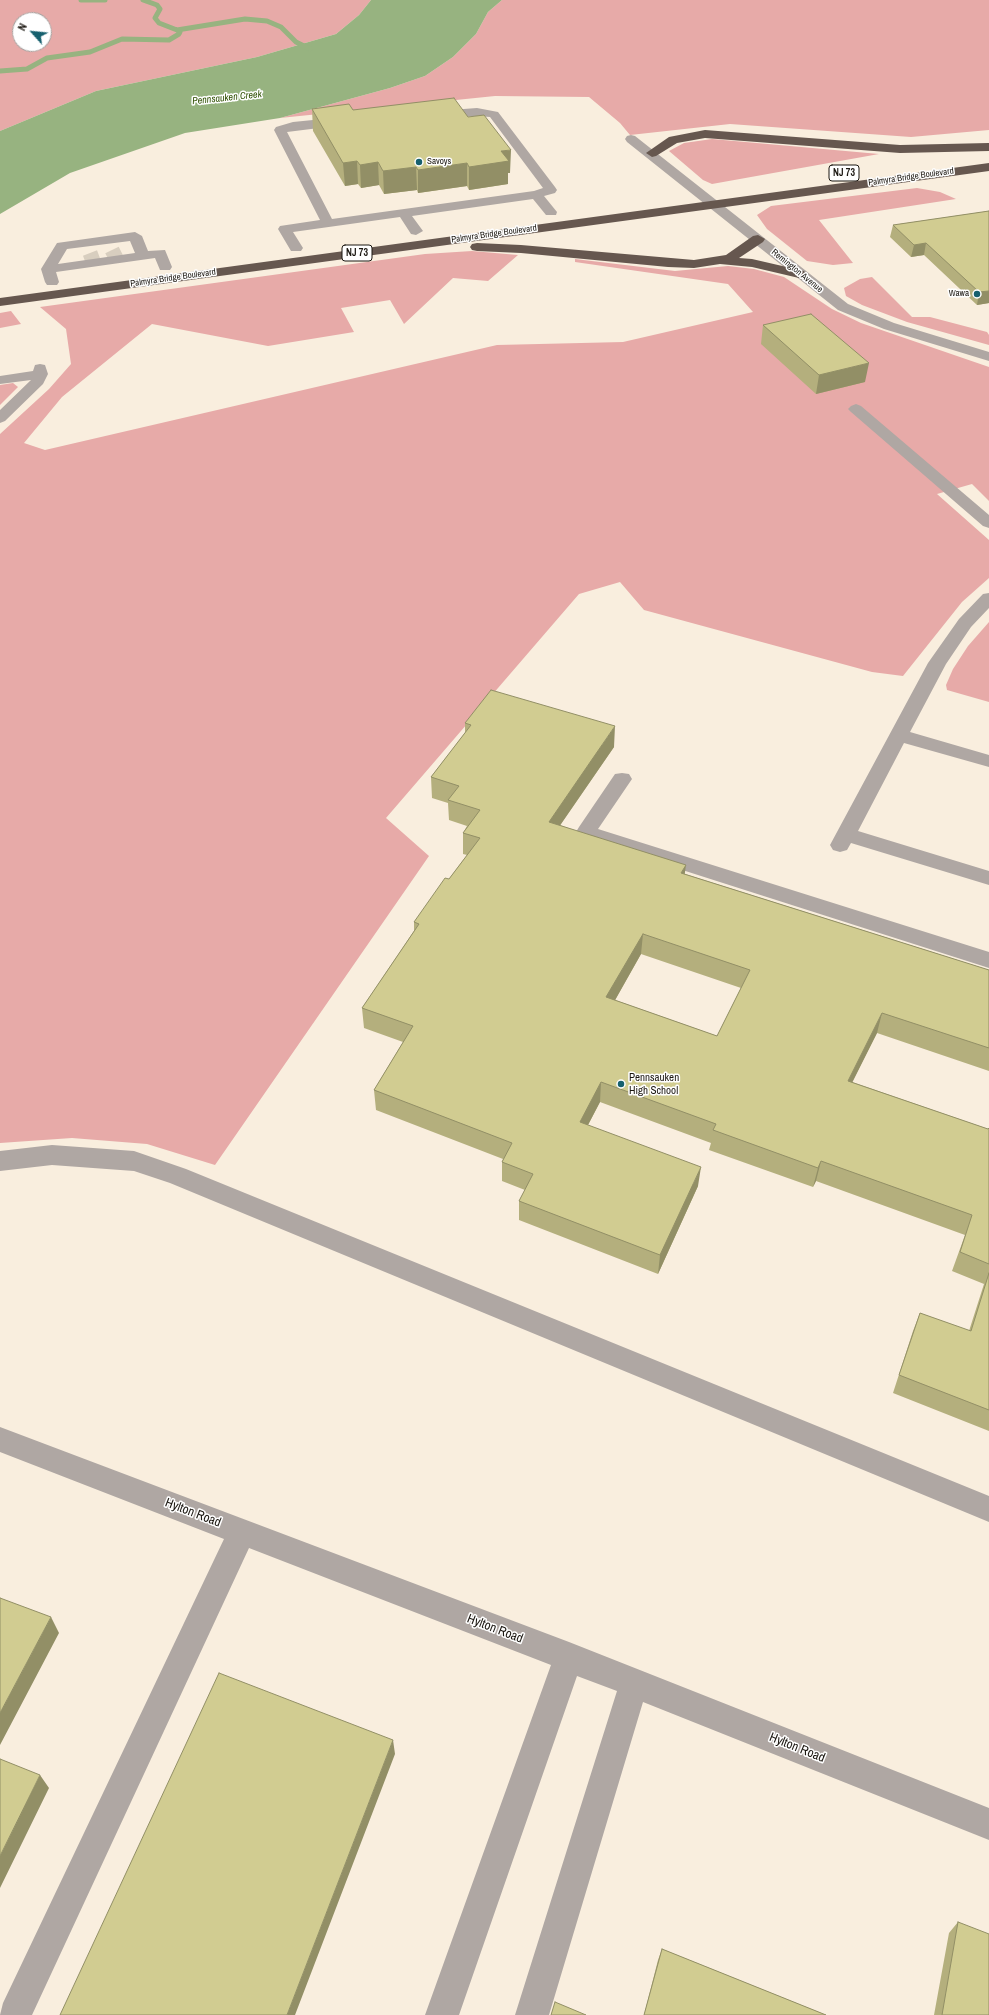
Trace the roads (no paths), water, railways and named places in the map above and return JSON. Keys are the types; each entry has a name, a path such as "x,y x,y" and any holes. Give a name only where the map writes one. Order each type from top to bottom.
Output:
{"highway":[{"path":"652,153 673,140 704,134 900,149 989,147"},
{"name":"Palmyra Bridge Boulevard","path":"942,161 989,154"},
{"name":"Palmyra Bridge Boulevard","path":"0,302 989,167"},
{"path":"684,194 715,190"},
{"name":"Palmyra Bridge Boulevard","path":"536,214 566,210"},
{"path":"401,233 431,228"},
{"path":"721,261 738,253 758,239"},
{"path":"280,250 311,246"},
{"path":"396,248 521,249 681,264 721,261 752,263 799,274"},
{"name":"Palmyra Bridge Boulevard","path":"0,289 50,276 165,267 234,257"}],"street":[{"path":"296,248 285,229 536,195 551,190 494,114 477,112 426,116"},
{"path":"328,223 280,130 293,126 354,120"},
{"name":"Remington Avenue","path":"631,138 652,153 799,274 843,307 889,326 989,357"},
{"path":"536,195 551,212"},
{"path":"404,213 416,231"},
{"path":"50,276 62,246 91,255 113,252 135,236 143,256"},
{"path":"50,276 91,255 113,252 143,256 160,253 165,267"},
{"path":"0,380 40,371 39,380 31,390 0,418"},
{"path":"856,408 989,524"},
{"path":"989,598 974,611 937,663 843,839 989,878"},
{"path":"899,735 989,761"},
{"path":"622,779 586,832 989,960"},
{"path":"0,1161 52,1155 134,1161 178,1176 989,1508"},
{"name":"Hylton Road","path":"0,1439 569,1657 989,1824"},
{"path":"15,2015 242,1532"},
{"path":"442,2015 569,1657"},
{"path":"532,2015 634,1683"}],"water":[{"name":"Pennsauken Creek","path":"371,0 502,0 488,12 476,34 453,57 425,76 390,88 280,118 185,133 70,173 0,214 0,131 96,91 257,57 336,34 359,15"}],"waterway":[{"path":"81,0 105,0"},
{"path":"143,0 157,5 160,9 155,18 159,23 177,30"},
{"path":"177,30 245,19 267,21 281,27 296,42 310,49"},
{"path":"0,71 27,69 47,58 90,52 122,39 169,40 179,34 180,32 177,30"}],"tunnel":[{"path":"112,250 116,258"},
{"path":"90,253 93,261"}],"place":[{"name":"Savoys","path":"419,162"},
{"name":"Wawa","path":"977,294"},
{"name":"Pennsauken High School","path":"621,1084"}]}
